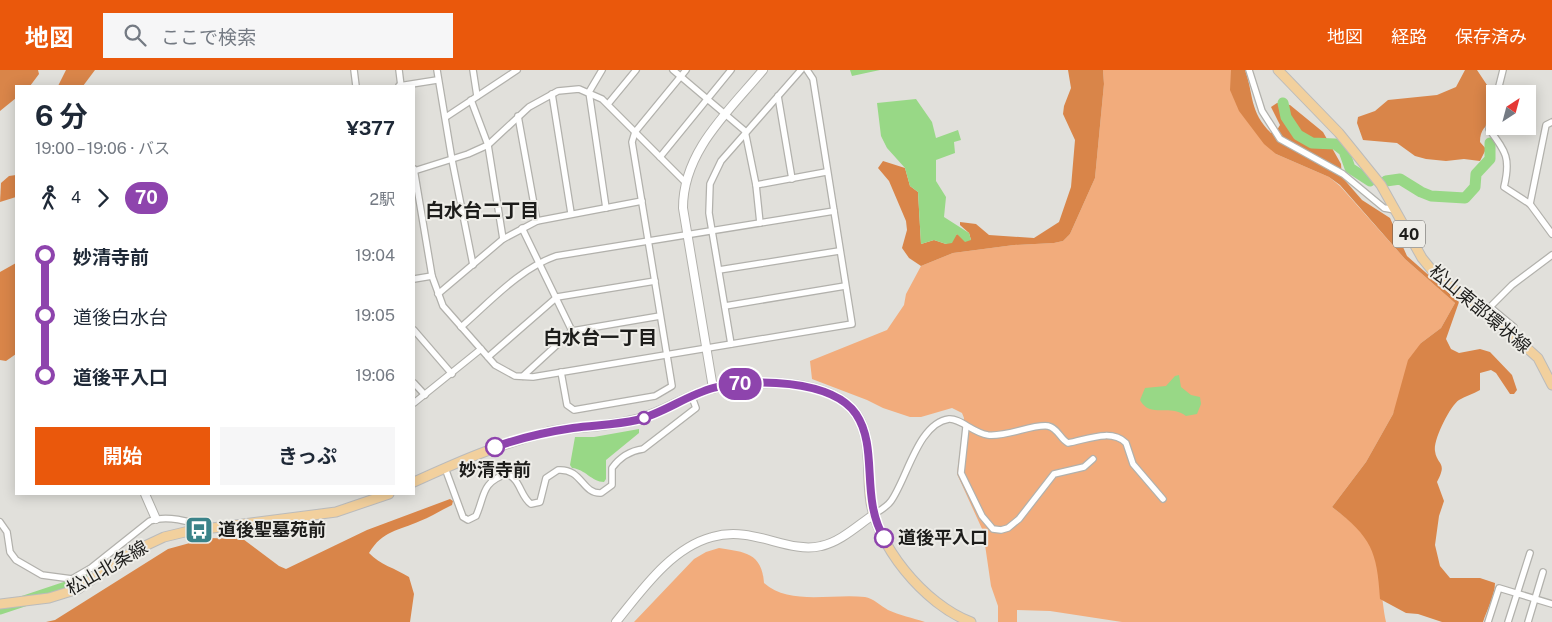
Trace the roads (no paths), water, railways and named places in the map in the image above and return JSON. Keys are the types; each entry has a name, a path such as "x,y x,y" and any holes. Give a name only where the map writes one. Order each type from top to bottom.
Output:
{"main road":[{"name":"松山東部環状線","path":"1278,70 1349,145 1381,185 1422,258 1435,274 1515,336 1538,358 1552,385"},
{"path":"415,482 510,442 561,430 636,420 662,412 712,388 751,383 807,387 825,391 846,403 858,418 864,432 873,515 891,550 918,585 933,600 961,618 971,622"},
{"name":"松山北条線","path":"0,604 64,595 88,583 143,546 177,533 336,512 386,495"}],"street":[{"path":"354,70 356,85"},
{"path":"399,70 400,85"},
{"path":"437,70 437,80 446,116 452,160 473,265"},
{"path":"473,70 478,96"},
{"path":"446,116 478,96 506,73 517,70"},
{"path":"602,70 589,92 606,208"},
{"path":"608,104 636,70"},
{"path":"673,70 745,131 756,186 760,223"},
{"path":"561,372 567,405 574,410 654,396 672,386 632,142 635,132 686,70"},
{"path":"660,157 731,70"},
{"path":"712,388 683,208 685,182 704,141 763,70"},
{"path":"731,344 712,232 708,197 710,184 721,160 801,70"},
{"path":"415,176 432,276 443,306 488,358 507,373 523,376 561,372 852,324 826,172 813,79 807,70"},
{"path":"1249,70 1262,111 1280,139 1329,164 1384,208 1396,210"},
{"path":"1499,85 1503,70"},
{"path":"406,85 437,80"},
{"path":"415,170 452,160 488,145 518,116 552,94 570,89 589,92 608,104 685,182"},
{"path":"552,94 571,213"},
{"path":"778,96 792,179"},
{"path":"471,100 488,145 503,238"},
{"path":"518,116 537,221"},
{"path":"1530,204 1546,125 1552,122"},
{"path":"1493,135 1508,156 1508,169 1504,186 1530,204 1552,234"},
{"path":"756,186 826,172"},
{"path":"438,294 503,238 537,221 571,213 642,202"},
{"path":"461,327 522,274 540,262 556,256 834,211"},
{"path":"522,228 572,331"},
{"path":"719,270 839,252"},
{"path":"1515,336 1514,327 1490,307 1512,285 1552,255"},
{"path":"415,279 432,276"},
{"path":"488,358 557,297 655,281"},
{"path":"725,306 845,286"},
{"path":"523,376 572,331 660,316"},
{"path":"415,332 452,374"},
{"path":"415,402 481,350"},
{"path":"415,384 425,395"},
{"path":"444,468 463,517 468,520 476,516 483,492 487,486 507,474 516,480 525,498 531,504 540,502 546,478 558,470 573,472 592,492 601,493 612,485 612,468 615,463 632,451 642,449 696,408 692,397"},
{"path":"616,622 676,555 701,541 724,534 750,534 794,546 819,547 836,540 892,500 919,444 932,428 948,419 956,419 976,432 999,435 1048,426 1054,428 1064,441 1068,443 1093,436 1118,438 1126,443 1133,464 1163,499"},
{"path":"966,427 961,473 982,516 993,529 1001,530 1008,528 1019,519 1054,474 1084,467 1094,459"},
{"path":"145,495 156,519"},
{"path":"0,522 6,532 10,552 16,560 42,576 72,579 92,568 144,524 156,519 187,521 208,529"},
{"path":"1508,622 1530,553"},
{"path":"1528,622 1543,572"},
{"path":"1488,622 1499,588 1552,604"}],"waterway":[{"path":"1283,103 1286,117 1298,135 1312,143 1335,144 1344,151 1350,168 1370,181"},
{"path":"1386,181 1400,179 1431,196 1465,198 1475,187 1476,174 1490,159 1490,143"},
{"path":"0,609 87,580"}],"place":[{"name":"妙清寺前","path":"495,447"},
{"name":"道後聖墓苑前","path":"199,530"},
{"name":"道後平入口","path":"884,538"}],"district":[{"name":"白水台二丁目","path":"482,210"},
{"name":"白水台一丁目","path":"600,337"}]}
